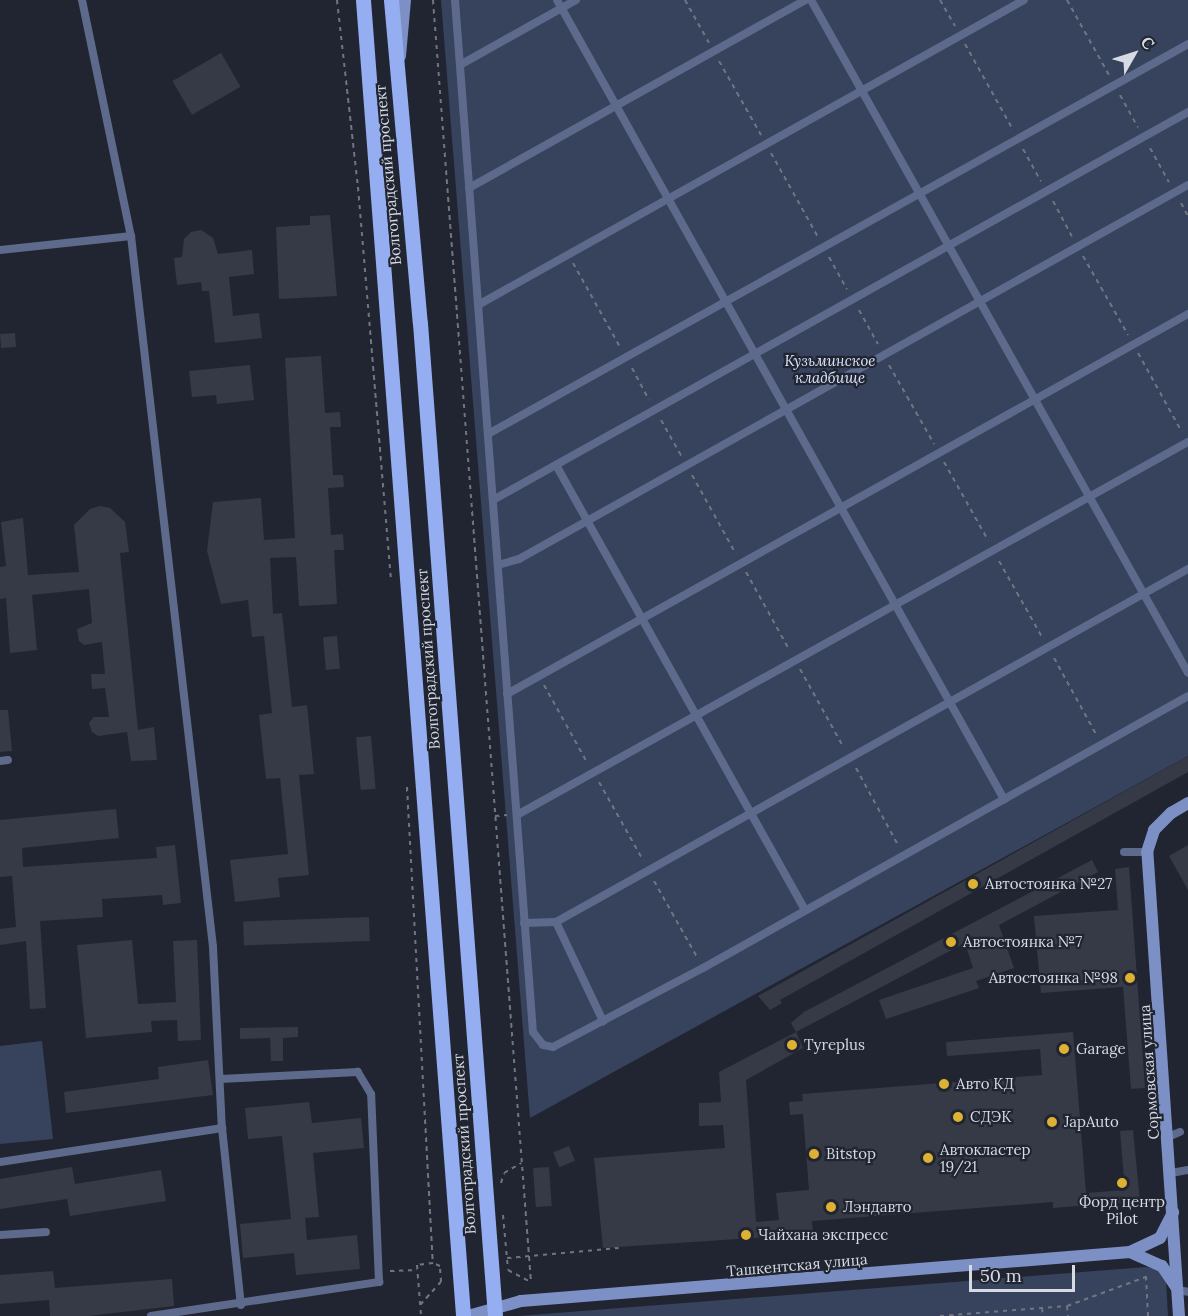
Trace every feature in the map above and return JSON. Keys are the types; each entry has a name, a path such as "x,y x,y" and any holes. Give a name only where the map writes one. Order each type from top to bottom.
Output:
{"main road":[{"name":"Волгоградский проспект","path":"391,0 435,513 494,1312"},
{"path":"397,78 405,0"},
{"name":"Волгоградский проспект","path":"362,3 463,1316"},
{"name":"Сормовская улица","path":"1173,1212 1171,1173 1174,1134 1147,852 1154,830 1171,813 1188,803"},
{"path":"1173,1212 1183,1291 1179,1316"},
{"name":"Ташкентская улица","path":"468,1316 494,1312 521,1301 1130,1252 1160,1239 1173,1212"},
{"name":"Ташкентская улица","path":"1130,1252 1162,1266 1183,1291"}],"lane":[{"path":"82,0 131,237 213,948 222,1128 241,1305"},
{"path":"455,0 532,1032 543,1045 553,1047 703,968 1188,696"},
{"path":"460,65 559,4 576,0"},
{"path":"469,188 806,0"},
{"path":"811,0 1188,673"},
{"path":"478,305 1024,0"},
{"path":"559,4 1004,799"},
{"path":"488,434 1188,44"},
{"path":"493,500 1188,112"},
{"path":"498,565 519,559 1188,185"},
{"path":"0,250 131,237"},
{"path":"507,694 1188,314"},
{"path":"517,815 697,717 1188,442"},
{"path":"556,465 805,910"},
{"path":"524,923 556,922 1188,569"},
{"path":"1124,852 1147,852"},
{"path":"556,922 603,1021"},
{"path":"150,1316 241,1305 379,1282 371,1094 358,1072 220,1079"},
{"path":"0,1162 222,1128"},
{"path":"1171,1173 1188,1170"},
{"path":"0,1235 46,1232"}],"path":[{"path":"338,0 358,187 392,586"},
{"path":"433,0 531,1282 508,1270 503,1214"},
{"path":"685,0 1102,744"},
{"path":"940,0 1188,442"},
{"path":"1067,0 1188,216"},
{"path":"540,677 703,968"},
{"path":"406,776 433,1263"},
{"path":"501,1192 504,1173 521,1163"},
{"path":"507,1258 619,1248"},
{"path":"420,1305 441,1282 440,1266 433,1263 417,1265 417,1270 420,1305 421,1315"},
{"path":"1146,1267 1148,1316"},
{"path":"378,1272 417,1270"},
{"path":"940,1316 1067,1306 1146,1277"},
{"path":"1067,1306 1068,1316"},
{"path":"1042,1308 1043,1316"},
{"path":"991,1316 995,1311"}],"green space":[{"name":"Кузьминское кладбище","path":"441,0 1188,0 1188,756 530,1118"},
{"path":"42,1041 53,1139 0,1144 0,1046"},
{"path":"1146,1267 1157,1269 1166,1280 1168,1316 518,1316"}],"building":[{"path":"221,53 240,87 192,115 173,81"},
{"path":"330,215 337,296 279,299 276,227 310,225 310,216"},
{"path":"201,230 213,238 218,254 252,250 254,274 229,277 233,316 259,313 262,338 215,343 209,291 202,291 201,282 177,285 174,258 182,257 184,239 191,232"},
{"path":"15,333 16,347 1,348 0,334"},
{"path":"321,356 325,413 340,412 341,427 330,427 333,475 343,475 344,487 328,488 331,535 343,534 344,550 334,550 337,604 299,606 296,557 270,558 273,614 282,613 292,707 307,705 314,774 299,775 309,875 278,878 280,897 235,902 230,860 288,854 280,778 266,779 259,715 272,713 264,636 252,637 248,600 221,604 207,551 213,502 261,498 264,540 295,538 285,358"},
{"path":"250,365 254,400 217,404 216,395 192,397 189,371"},
{"path":"100,506 110,508 125,522 129,552 120,553 138,730 154,727 157,760 131,761 127,732 98,736 92,732 89,723 94,717 109,717 105,688 92,689 91,674 105,674 102,642 84,645 79,641 77,629 92,623 89,589 32,595 37,650 10,653 6,598 0,599 0,567 6,566 1,522 23,518 28,575 79,572 74,525 90,509"},
{"path":"337,636 340,669 326,670 323,637"},
{"path":"0,710 8,710 12,751 0,752"},
{"path":"371,736 376,789 361,790 356,737"},
{"name":"Автостоянка №27","path":"1188,756 1188,772 780,1000 782,1003 770,1010 758,996"},
{"path":"116,809 119,838 22,848 23,867 157,858 156,847 175,845 181,903 163,905 162,895 102,899 103,917 40,921 46,1008 30,1009 26,941 0,945 0,929 16,927 12,876 0,877 0,820"},
{"path":"1188,845 1188,890 1169,856"},
{"path":"1092,860 1098,872 999,925 1014,968 976,981 979,988 886,1019 879,1000 973,968 965,943 796,1032 791,1023 804,1012"},
{"path":"1129,867 1145,1088 1131,1089 1123,987 1041,993 1034,916 1118,910 1115,869"},
{"path":"369,917 370,941 244,945 243,921"},
{"path":"132,940 138,1004 176,1002 173,941 197,940 201,1040 178,1041 177,1020 151,1021 152,1032 86,1038 77,945"},
{"path":"298,1027 298,1037 283,1038 283,1061 271,1061 270,1038 240,1039 240,1028"},
{"path":"796,1032 803,1048 746,1080 756,1222 779,1220 776,1193 809,1190 803,1114 790,1115 789,1102 803,1101 802,1094 1042,1075 1040,1049 947,1056 946,1042 1073,1032 1086,1193 1125,1190 1120,1131 1133,1130 1140,1201 1053,1208 1053,1202 812,1221 813,1234 603,1248 594,1158 725,1148 723,1125 699,1126 699,1103 721,1102 719,1072"},
{"path":"208,1060 213,1095 66,1113 64,1092 159,1079 158,1067"},
{"path":"309,1102 312,1123 361,1118 364,1148 313,1153 319,1217 305,1218 307,1240 357,1235 360,1269 296,1275 294,1253 243,1258 240,1224 291,1219 282,1136 248,1139 245,1108"},
{"path":"569,1146 575,1161 559,1167 553,1152"},
{"path":"72,1167 75,1184 161,1170 166,1201 70,1216 67,1199 0,1209 0,1179"},
{"path":"549,1167 552,1206 536,1207 533,1168"},
{"path":"53,1271 55,1288 172,1279 174,1306 88,1316 50,1316 49,1300 0,1304 0,1275"}],"place":[{"name":"Автостоянка №27","path":"973,884"},
{"name":"Автостоянка №7","path":"951,942"},
{"name":"Автостоянка №98","path":"1130,978"},
{"name":"Tyreplus","path":"792,1045"},
{"name":"Garage","path":"1064,1049"},
{"name":"Авто КД","path":"944,1084"},
{"name":"СДЭК","path":"958,1117"},
{"name":"JapAuto","path":"1052,1122"},
{"name":"Bitstop","path":"814,1154"},
{"name":"Автокластер 19/21","path":"928,1158"},
{"name":"Форд центр Pilot","path":"1122,1183"},
{"name":"Лэндавто","path":"831,1207"},
{"name":"Чайхана экспресс","path":"746,1235"}]}
